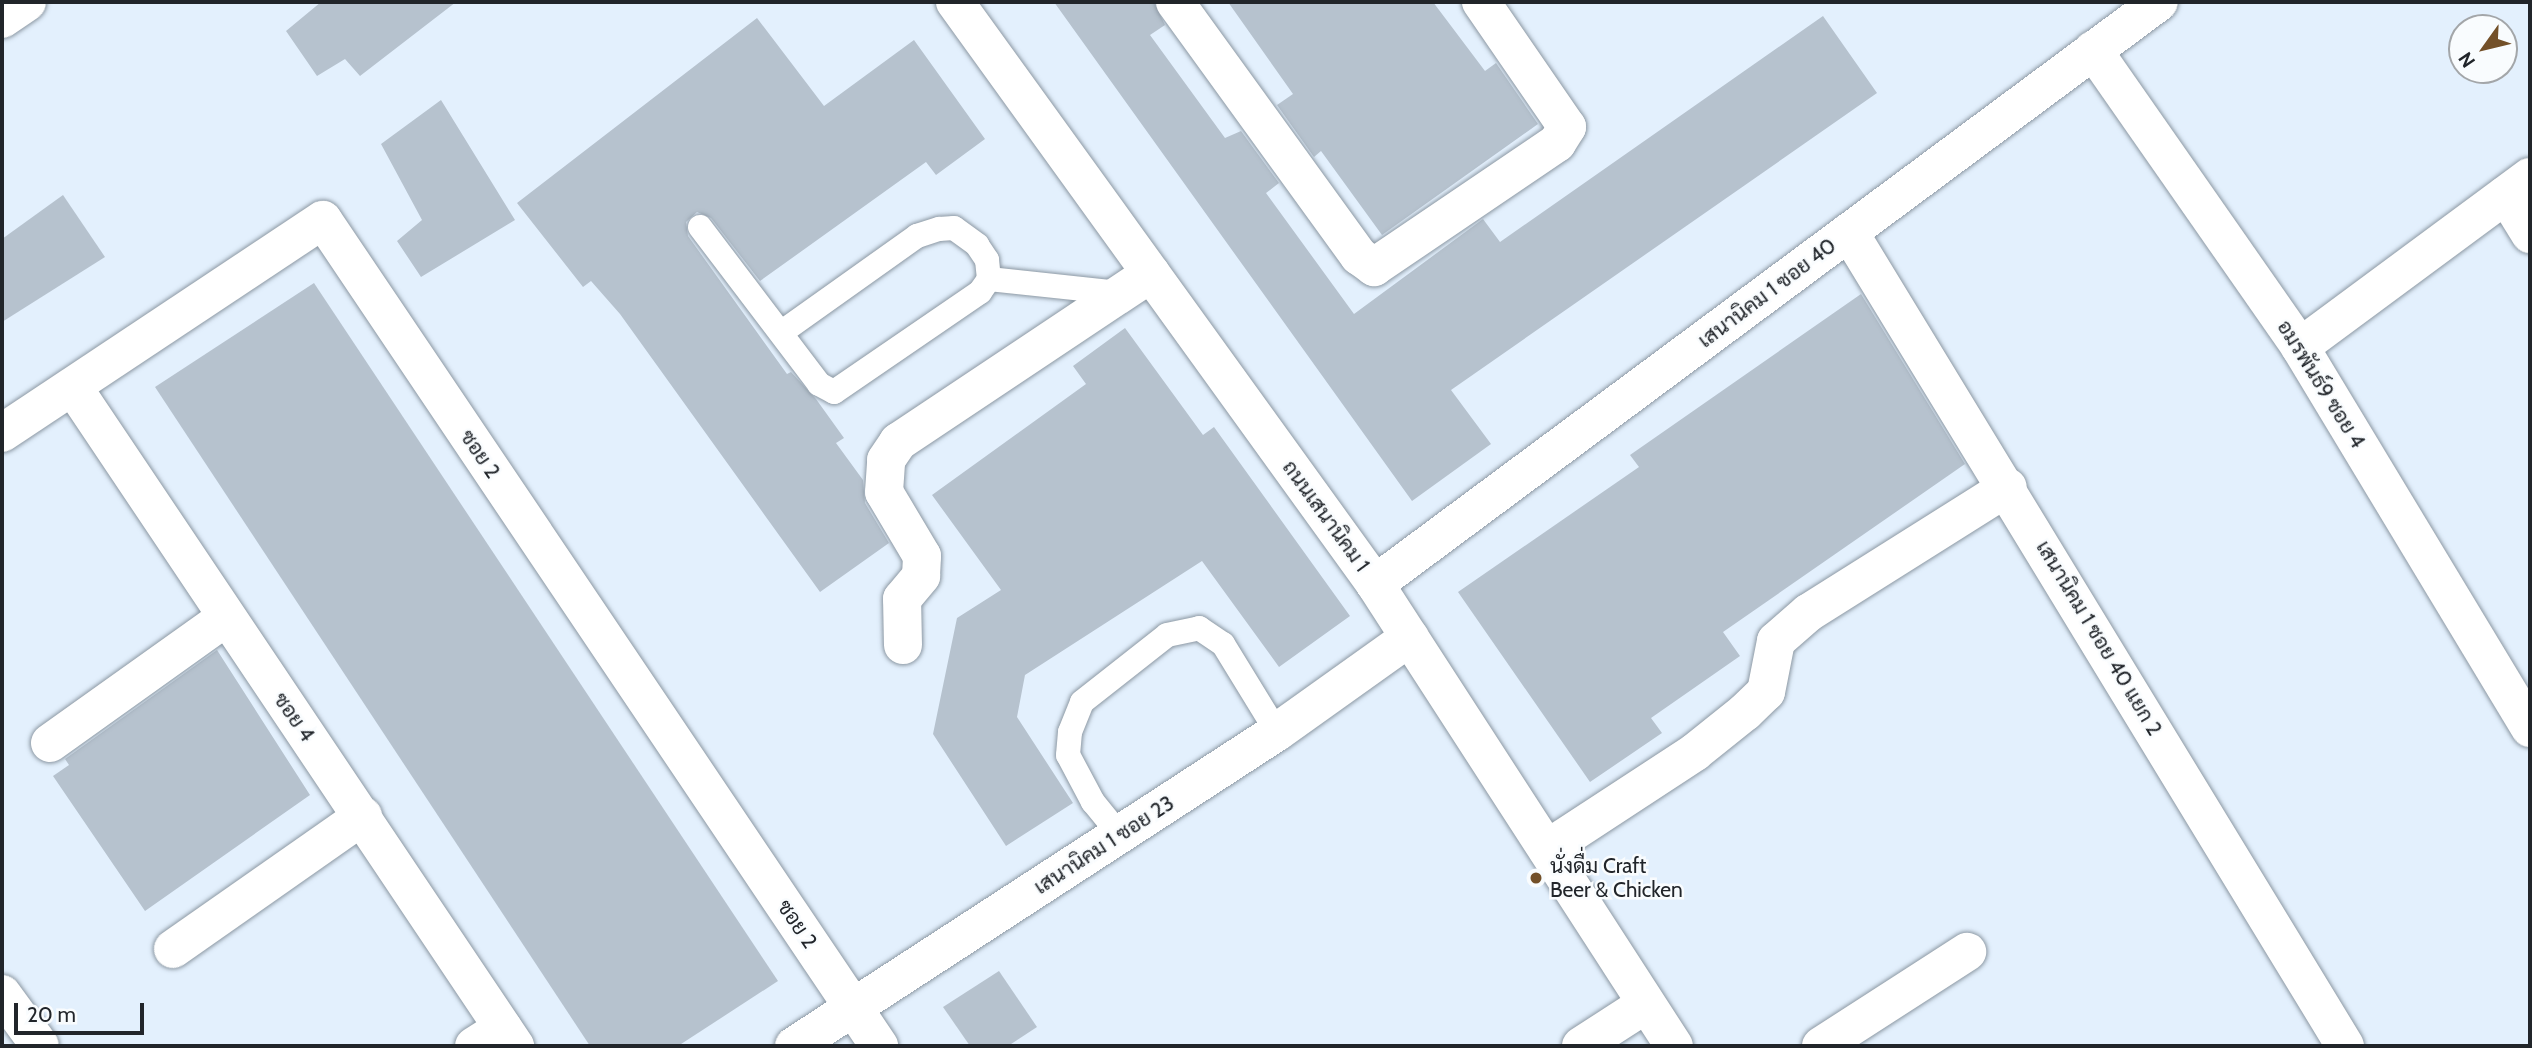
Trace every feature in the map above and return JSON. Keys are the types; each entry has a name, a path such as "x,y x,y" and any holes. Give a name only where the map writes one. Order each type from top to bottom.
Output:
{"street":[{"path":"2,19 27,2"},
{"name":"ถนนเสนานิคม 1","path":"956,2 1136,283 1376,584 1674,1046"},
{"path":"1175,2 1359,256 1374,267 1557,143 1567,127 1481,2"},
{"name":"เสนานิคม 1 ซอย 40","path":"1376,584 2159,2"},
{"name":"อมรพันธ์9 ซอย 4","path":"2093,50 2300,347 2530,728"},
{"path":"2300,347 2518,186 2530,234"},
{"name":"ซอย 2","path":"2,433 323,220 853,1007"},
{"name":"เสนานิคม 1 ซอย 40 แยก 2","path":"1849,232 2008,487 2345,1046"},
{"path":"903,645 902,598 921,576 922,556 884,492 886,460 898,442 1136,283"},
{"name":"ซอย 4","path":"73,387 225,618 363,816 497,1040"},
{"path":"1547,849 1695,752 1745,712 1766,692 1776,641 1808,613 2008,487"},
{"path":"50,743 225,618"},
{"name":"เสนานิคม 1 ซอย 23","path":"794,1046 1277,732 1410,637"},
{"path":"173,950 363,816"},
{"path":"1821,1046 1967,952"},
{"path":"2,994 40,1046"},
{"path":"1581,1046 1646,1004"},
{"path":"853,1007 878,1046"}],"lane":[{"path":"700,227 820,384 834,392 980,292 989,279 987,260 977,244 954,228 939,229 917,236 782,332"},
{"path":"989,279 1136,283"},
{"path":"1120,835 1093,803 1068,755 1070,732 1082,702 1167,635 1199,628 1223,644 1277,732"}],"building":[{"path":"321,2 456,2 360,76 345,59 317,76 286,31"},
{"path":"1054,2 1154,2 1165,25 1150,35 1225,138 1241,131 1279,183 1266,193 1354,314 1483,219 1500,242 1823,16 1877,93 1451,390 1491,444 1412,501"},
{"path":"1228,2 1433,2 1485,71 1496,63 1538,124 1382,235 1321,151 1314,157 1277,105 1293,94"},
{"path":"757,18 824,106 914,40 985,139 936,175 926,162 760,281 711,218 697,212 686,222 688,236 787,374 791,372 816,399 844,438 836,443 863,480 865,503 889,543 820,592 620,314 591,281 583,287 517,203"},
{"path":"441,100 515,220 421,277 397,241 422,220 381,144"},
{"path":"63,195 105,257 2,322 2,239"},
{"path":"314,283 778,981 678,1046 590,1046 155,387"},
{"path":"1861,294 1965,464 1723,632 1740,656 1651,718 1662,733 1590,782 1458,592 1639,467 1630,455"},
{"path":"1125,328 1203,435 1214,427 1350,616 1279,667 1202,561 1025,675 1017,717 1073,803 1006,846 933,734 957,618 1001,590 932,495 1086,384 1073,366"},
{"path":"217,650 310,795 145,911 53,776 69,765 65,759"},
{"path":"999,971 1037,1027 1008,1046 970,1046 943,1007"}],"place":[{"name":"นั่งดื่ม Craft Beer & Chicken","path":"1536,878"}]}
